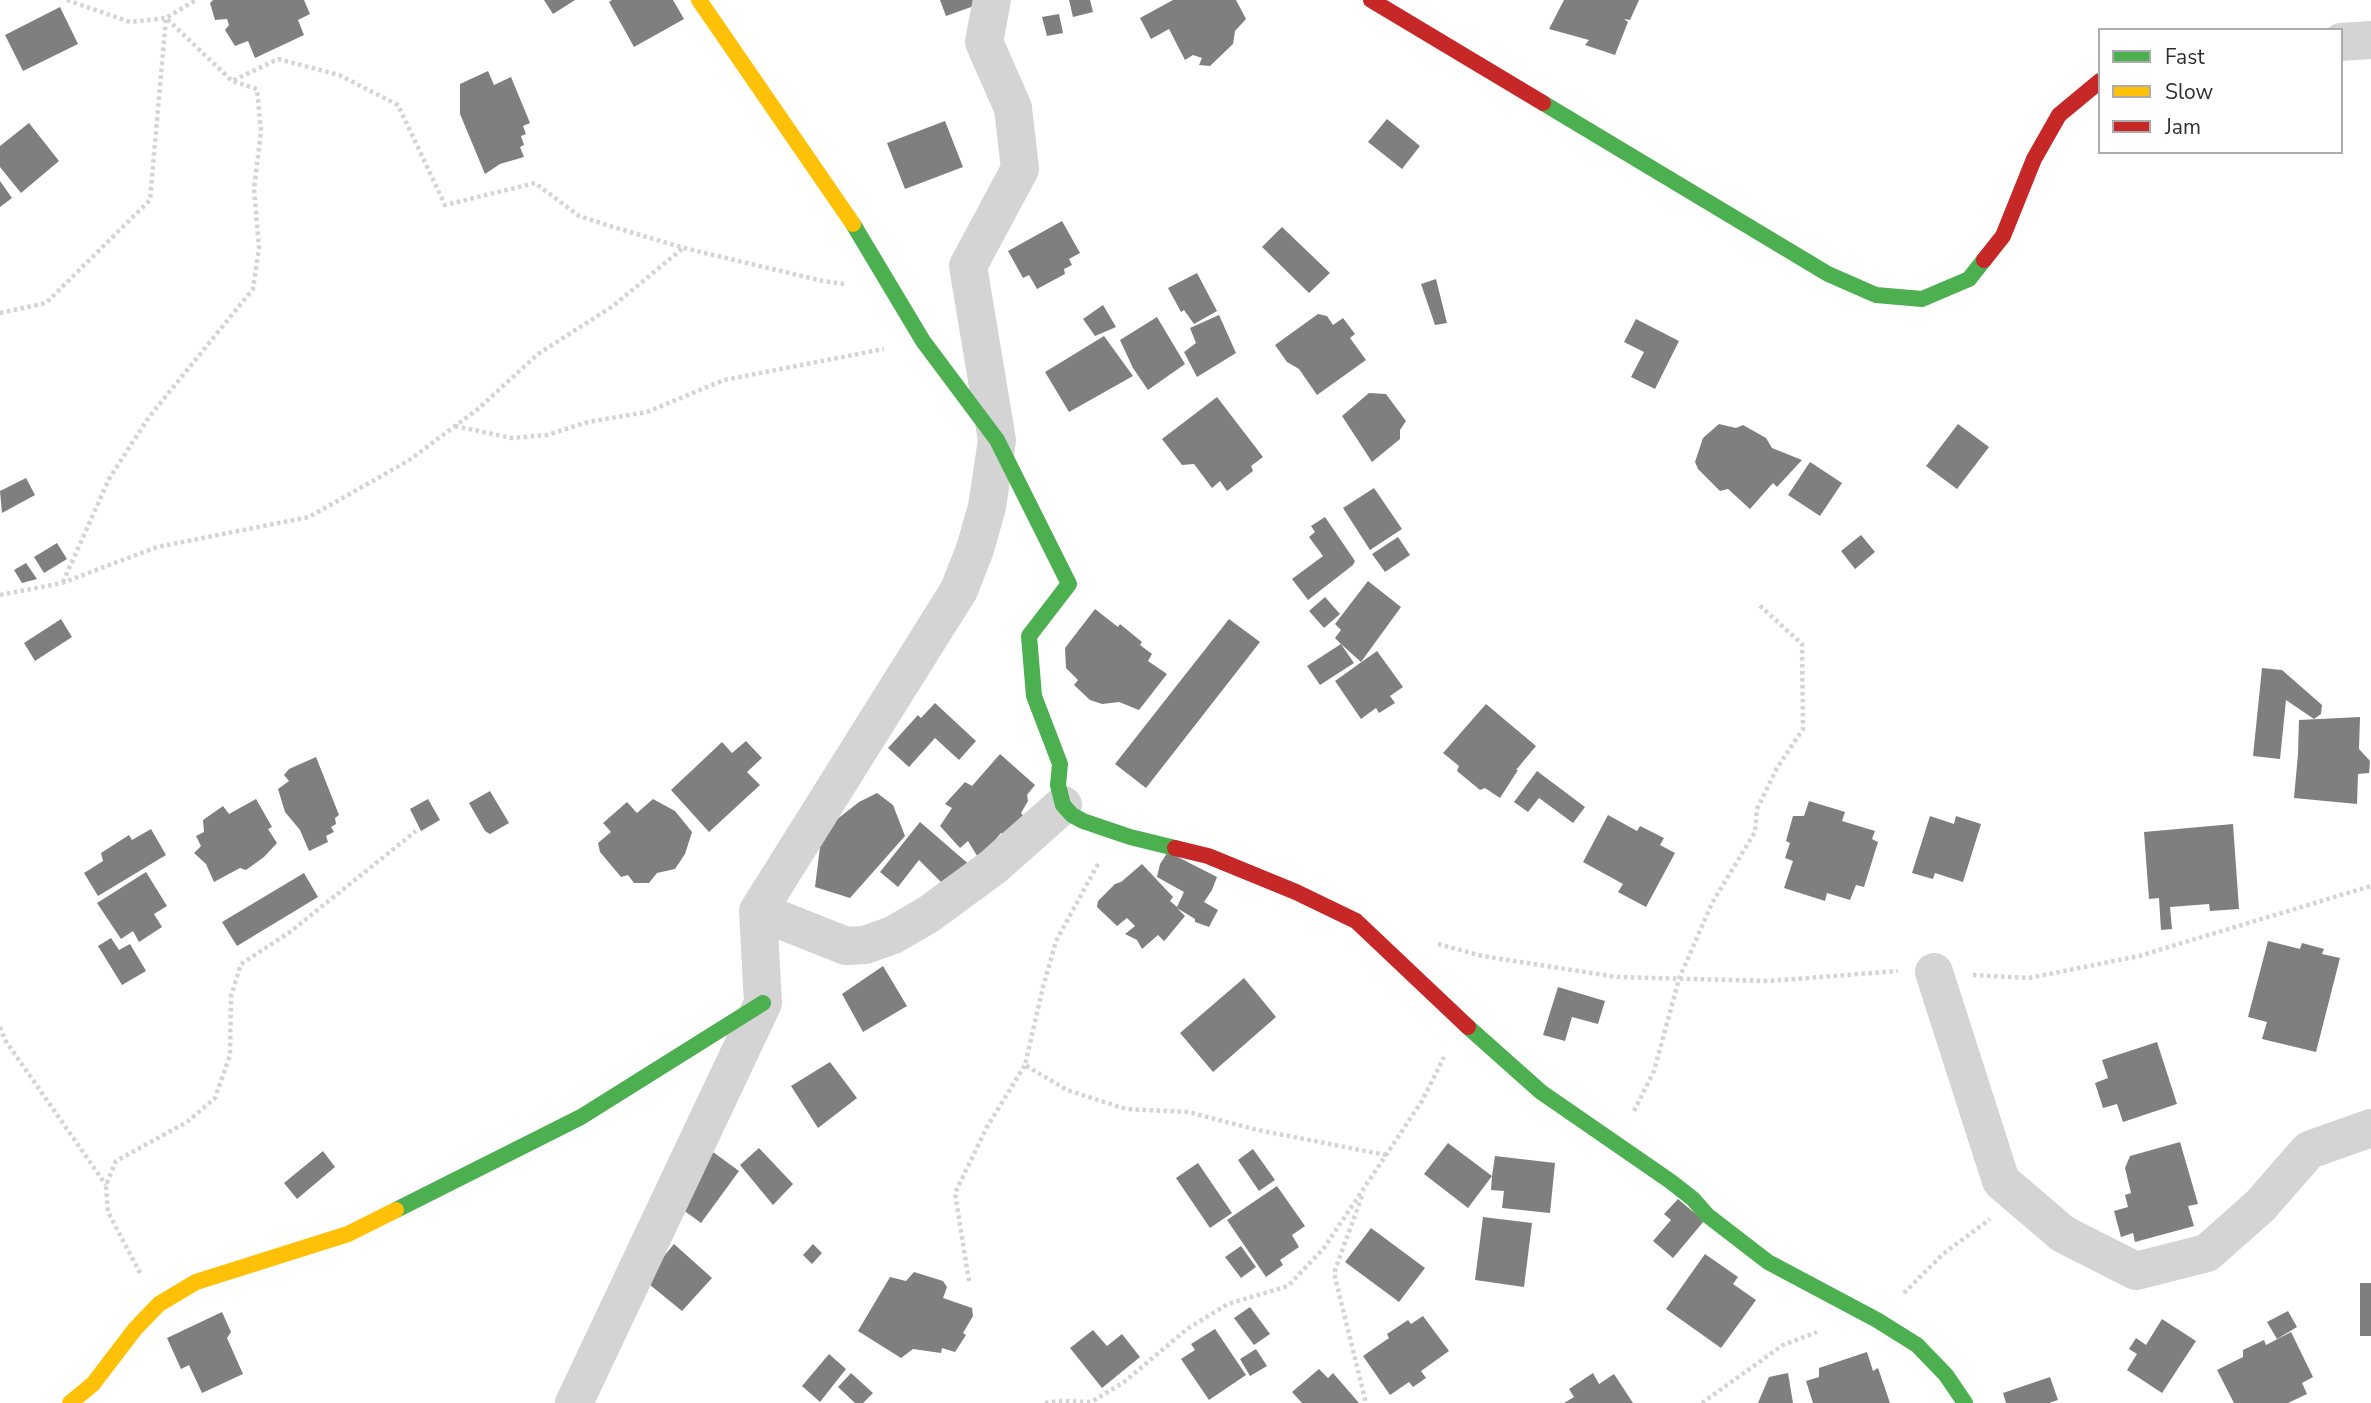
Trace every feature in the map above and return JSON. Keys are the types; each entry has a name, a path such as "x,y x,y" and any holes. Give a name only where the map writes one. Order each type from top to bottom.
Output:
{"street":[{"path":"699,0 840,203 922,341 997,439 1069,584 1029,636 1034,696 1060,764 1058,785 1063,804 1072,815 1115,832 1208,856 1296,892 1356,921 1462,1022 1541,1092 1693,1199 1707,1215 1768,1262 1877,1320 1917,1345 1932,1359 1965,1403"},
{"path":"573,1403 763,1003 758,911 959,590 975,549 987,507 997,439 968,266 1020,169 1013,108 984,43 992,0"},
{"path":"1371,0 1829,274 1875,295 1922,299 1969,279 2003,236 2034,159 2059,115 2098,83"},
{"path":"2343,42 2371,40"},
{"path":"758,911 846,946 865,945 893,935 929,914 993,867 1063,804"},
{"path":"1934,972 2001,1181 2063,1234 2136,1270 2207,1253 2260,1206 2309,1150 2371,1128"},
{"path":"71,1403 93,1384 135,1329 159,1304 195,1282 348,1234 581,1117 763,1003"}],"path":[{"path":"66,0 130,22 166,18 196,0"},
{"path":"62,583 109,478 149,417 253,289 259,248 254,189 261,131 257,89 232,81 166,18"},
{"path":"0,313 47,303 150,200 166,18"},
{"path":"232,81 278,59 339,75 398,105 445,205 535,183 579,216 684,248 823,281 893,291"},
{"path":"0,595 62,583 157,547 309,517 408,461 478,409 538,354 612,306 684,248"},
{"path":"455,426 512,438 547,435 588,422 647,412 724,380 922,341"},
{"path":"1617,1144 1654,1071 1679,979 1712,903 1755,832 1756,809 1777,768 1803,729 1801,644 1758,604"},
{"path":"159,1304 131,1258 108,1212 107,1185 116,1161 187,1122 215,1098 230,1055 231,996 241,964 290,932 416,831"},
{"path":"969,1280 955,1193 987,1127 1025,1065 1056,941 1115,832"},
{"path":"1432,942 1482,956 1617,977 1769,981 1909,971 2029,978 2139,956 2371,886"},
{"path":"1045,1403 1091,1402 1124,1382 1187,1328 1228,1304 1288,1286 1324,1248 1422,1101 1462,1022"},
{"path":"0,1027 5,1040 36,1086 107,1185"},
{"path":"1025,1065 1067,1090 1126,1109 1188,1112 1258,1130 1386,1155"},
{"path":"1365,1187 1334,1273 1366,1403"},
{"path":"1702,1403 1783,1345 1814,1333 1877,1320 1943,1254 2020,1197"}],"building":[{"path":"213,0 304,0 310,14 298,20 304,35 255,58 248,41 235,46 225,30 229,25 227,19 215,20 210,3"},
{"path":"544,0 575,0 553,14"},
{"path":"673,0 684,19 634,47 609,2"},
{"path":"940,0 984,0 985,2 946,16"},
{"path":"1069,0 1090,0 1093,12 1073,17"},
{"path":"1173,0 1236,0 1246,19 1235,31 1233,44 1210,66 1199,65 1202,58 1193,55 1185,60 1169,29 1151,39 1140,18"},
{"path":"1564,0 1639,0 1630,20 1624,19 1628,22 1615,55 1585,45 1589,40 1549,29"},
{"path":"60,7 78,44 23,71 5,35"},
{"path":"1059,14 1063,33 1047,36 1042,17"},
{"path":"488,71 494,85 511,77 530,123 523,126 526,134 521,136 524,145 520,147 524,157 500,164 485,174 460,114 460,84"},
{"path":"1387,119 1420,146 1402,169 1368,142"},
{"path":"945,121 963,167 905,189 887,143"},
{"path":"29,123 59,161 21,193 0,167 0,146"},
{"path":"0,181 12,198 0,207"},
{"path":"1062,221 1080,253 1069,259 1072,265 1064,269 1065,274 1037,289 1029,275 1023,278 1008,251"},
{"path":"1282,227 1330,273 1309,293 1262,247"},
{"path":"1197,273 1217,311 1194,324 1184,310 1181,312 1168,288"},
{"path":"1436,279 1447,323 1435,325 1421,284"},
{"path":"1103,305 1116,327 1095,336 1083,319"},
{"path":"1318,314 1327,316 1333,325 1343,318 1355,334 1350,338 1366,360 1317,395 1299,369 1287,362 1275,345"},
{"path":"1219,315 1236,353 1197,377 1184,352 1196,343 1190,328"},
{"path":"1157,317 1185,364 1148,390 1133,368 1120,340"},
{"path":"1636,319 1679,341 1655,389 1631,377 1644,352 1624,342"},
{"path":"1104,336 1133,376 1069,412 1045,372"},
{"path":"1369,393 1386,394 1406,421 1400,430 1400,439 1372,462 1342,416"},
{"path":"1217,397 1263,457 1251,466 1253,471 1227,491 1220,481 1212,488 1194,464 1182,465 1162,439"},
{"path":"1719,424 1736,428 1743,425 1766,438 1772,448 1802,460 1777,487 1773,483 1750,509 1728,489 1720,491 1698,469 1695,462 1703,438"},
{"path":"1958,424 1989,447 1957,489 1926,466"},
{"path":"1810,462 1842,483 1820,516 1788,495"},
{"path":"26,478 35,495 2,513 0,491"},
{"path":"1374,488 1402,529 1370,550 1343,508"},
{"path":"1325,517 1355,561 1308,600 1292,579 1323,556 1309,537 1315,532 1311,526"},
{"path":"1861,535 1875,552 1855,569 1841,551"},
{"path":"1398,537 1410,555 1385,572 1372,554"},
{"path":"57,543 67,559 44,573 34,557"},
{"path":"26,563 37,579 22,583 14,570"},
{"path":"1368,581 1401,607 1361,662 1335,638 1341,630 1335,624"},
{"path":"1325,597 1340,614 1324,628 1309,611"},
{"path":"1095,609 1142,642 1140,645 1152,654 1148,661 1167,674 1139,710 1119,702 1102,704 1090,700 1074,685 1078,680 1066,668 1065,648"},
{"path":"61,619 72,637 35,661 24,643"},
{"path":"1229,619 1260,642 1146,788 1115,764"},
{"path":"1341,644 1354,663 1320,685 1307,666"},
{"path":"1377,651 1403,687 1390,696 1395,703 1379,713 1376,708 1361,719 1335,681"},
{"path":"2262,668 2282,670 2322,705 2321,714 2314,719 2286,700 2280,759 2253,756"},
{"path":"935,703 976,741 959,760 935,738 909,767 888,748 918,715 921,718"},
{"path":"1486,704 1536,746 1516,770 1500,798 1485,788 1480,790 1457,771 1459,766 1443,753"},
{"path":"2360,717 2359,749 2370,761 2369,773 2358,774 2357,804 2294,798 2299,720"},
{"path":"746,741 762,758 747,772 760,785 709,832 671,790 722,742 732,753"},
{"path":"1000,754 1035,785 1027,795 1028,801 1021,813 1026,819 1011,840 1001,833 979,859 968,841 960,848 940,826 952,808 945,804 965,782 972,786"},
{"path":"316,757 339,815 335,818 336,824 331,827 334,832 326,836 328,842 309,851 300,830 285,812 278,789 289,781 284,775 289,769"},
{"path":"1537,771 1585,807 1573,823 1539,798 1528,812 1514,802"},
{"path":"490,791 509,823 490,834 485,831 469,803"},
{"path":"877,793 893,805 905,836 850,898 815,887 822,831 859,802"},
{"path":"256,799 272,827 268,829 277,843 246,870 240,868 214,882 206,864 194,853 201,846 196,836 204,832 203,820 223,806 229,814"},
{"path":"428,799 440,820 421,831 410,809"},
{"path":"653,799 675,811 692,832 685,854 675,869 657,873 649,883 634,883 628,875 621,877 600,852 598,843 611,832 603,823 627,802 637,813"},
{"path":"1809,801 1845,812 1842,821 1875,831 1872,839 1878,842 1864,887 1856,885 1850,900 1827,893 1825,901 1784,888 1793,861 1785,858 1790,843 1786,841 1793,816 1804,816"},
{"path":"1608,815 1637,831 1640,826 1664,838 1660,845 1675,853 1646,907 1618,892 1623,884 1583,862"},
{"path":"1930,816 1954,824 1956,816 1981,824 1963,882 1935,873 1933,879 1912,873"},
{"path":"920,822 971,866 950,891 919,860 898,887 880,872"},
{"path":"2233,824 2239,909 2210,911 2209,904 2170,907 2172,929 2161,930 2159,898 2149,899 2144,832"},
{"path":"151,829 166,855 98,896 84,873 103,861 101,853 129,835 132,840"},
{"path":"1168,852 1217,877 1204,902 1218,910 1209,927 1195,922 1195,919 1177,908 1185,916 1166,939 1164,941 1158,935 1142,949 1137,940 1125,934 1135,926 1127,918 1117,926 1097,907 1098,901 1142,864 1173,897 1170,901 1177,907 1184,892 1157,877 1160,864"},
{"path":"146,872 167,906 154,914 162,927 139,942 133,931 121,939 97,903"},
{"path":"304,873 318,897 237,946 222,922"},
{"path":"111,938 119,950 130,944 146,971 122,985 98,946"},
{"path":"2268,941 2300,949 2302,943 2324,949 2322,954 2340,958 2316,1052 2262,1039 2267,1022 2248,1017"},
{"path":"883,966 907,1006 863,1032 842,994"},
{"path":"1244,978 1276,1017 1213,1072 1180,1033"},
{"path":"1558,987 1605,1001 1598,1024 1572,1017 1565,1041 1543,1035"},
{"path":"2157,1042 2177,1104 2123,1122 2117,1104 2103,1108 2095,1083 2108,1078 2102,1060"},
{"path":"830,1062 857,1098 818,1128 791,1086"},
{"path":"2180,1142 2198,1204 2188,1206 2194,1226 2135,1242 2133,1233 2121,1237 2114,1211 2128,1207 2125,1195 2131,1193 2125,1168 2130,1156"},
{"path":"1448,1143 1492,1176 1468,1208 1424,1174"},
{"path":"759,1148 793,1184 773,1205 740,1165"},
{"path":"1253,1149 1275,1180 1259,1191 1238,1160"},
{"path":"323,1151 335,1167 297,1199 284,1183"},
{"path":"713,1152 739,1171 701,1223 675,1204"},
{"path":"1495,1156 1555,1163 1550,1213 1502,1208 1504,1191 1491,1190"},
{"path":"1198,1163 1232,1213 1210,1228 1176,1178"},
{"path":"1277,1186 1305,1226 1292,1235 1299,1247 1280,1260 1283,1265 1266,1277 1227,1220"},
{"path":"1678,1199 1704,1221 1673,1258 1653,1241 1671,1220 1664,1214"},
{"path":"1483,1217 1532,1223 1524,1287 1475,1280"},
{"path":"1371,1228 1425,1268 1399,1302 1345,1262"},
{"path":"674,1244 712,1278 682,1311 644,1280"},
{"path":"813,1244 822,1253 812,1264 803,1255"},
{"path":"1241,1246 1256,1267 1241,1278 1225,1257"},
{"path":"1705,1254 1738,1277 1733,1284 1756,1300 1721,1348 1666,1309"},
{"path":"914,1272 943,1281 947,1287 943,1298 972,1308 973,1316 963,1333 966,1335 955,1352 942,1348 941,1353 913,1349 901,1358 858,1331 890,1277 906,1281"},
{"path":"2360,1283 2371,1283 2371,1336 2360,1336"},
{"path":"1250,1307 1270,1334 1254,1345 1234,1318"},
{"path":"2288,1311 2297,1327 2277,1339 2267,1322"},
{"path":"222,1312 231,1332 227,1338 243,1374 202,1393 189,1365 181,1369 167,1338"},
{"path":"1423,1316 1449,1351 1421,1371 1426,1378 1413,1387 1409,1382 1390,1395 1363,1356 1389,1338 1387,1334 1408,1320 1411,1324"},
{"path":"2162,1319 2196,1341 2162,1393 2127,1370 2137,1354 2129,1349 2136,1338 2146,1345"},
{"path":"1215,1329 1246,1375 1209,1400 1181,1359 1195,1350 1191,1344"},
{"path":"1093,1330 1107,1346 1122,1334 1140,1357 1102,1388 1070,1348"},
{"path":"2291,1332 2313,1377 2302,1383 2307,1394 2288,1403 2234,1403 2217,1370 2243,1357 2243,1350 2264,1340 2266,1345"},
{"path":"1256,1349 1267,1366 1250,1376 1240,1359"},
{"path":"1867,1352 1873,1371 1878,1368 1890,1403 1813,1403 1806,1381 1819,1377 1819,1368"},
{"path":"829,1354 846,1369 820,1402 802,1386"},
{"path":"1319,1369 1328,1378 1333,1373 1359,1403 1302,1403 1292,1392"},
{"path":"851,1373 873,1393 863,1403 855,1403 838,1387"},
{"path":"1593,1373 1599,1384 1614,1374 1633,1403 1564,1403 1574,1397 1569,1389"},
{"path":"1788,1373 1793,1403 1758,1403 1769,1377"},
{"path":"2050,1377 2058,1400 2049,1403 2006,1403 2003,1393"}],"traffic: fast":[{"path":"1543,103 1828,274 1876,295 1922,299 1969,279 1984,260"},
{"path":"853,224 923,341 997,440 1069,584 1029,636 1034,696 1060,764 1058,785 1063,805 1072,815 1083,821 1130,837 1175,848"},
{"path":"396,1210 581,1117 763,1003"},
{"path":"1468,1027 1541,1092 1670,1181 1693,1199 1707,1215 1768,1262 1877,1320 1917,1345 1946,1375 1965,1403"}],"traffic: slow":[{"path":"699,0 853,224"},
{"path":"70,1403 93,1384 135,1329 159,1304 196,1282 348,1234 396,1210"}],"traffic: jam":[{"path":"1371,0 1543,103"},
{"path":"1984,260 2003,236 2034,159 2059,115 2098,83"},
{"path":"1175,848 1208,856 1296,892 1356,921 1468,1027"}]}
